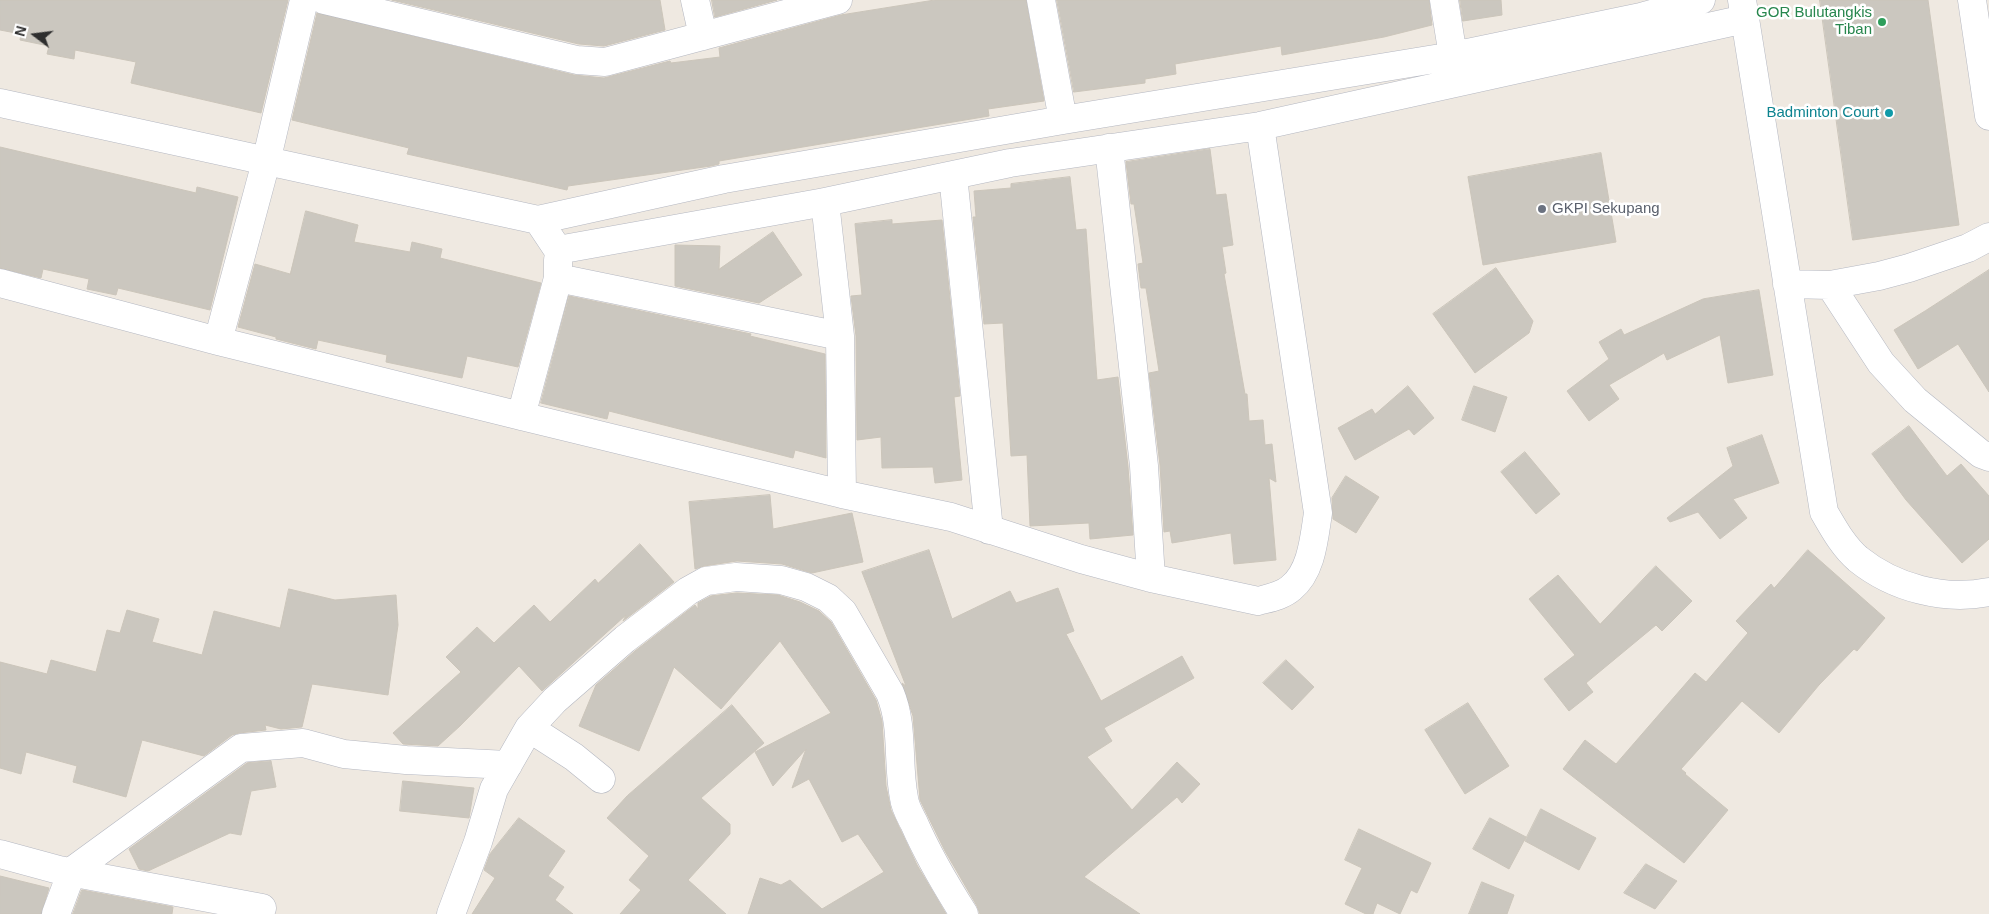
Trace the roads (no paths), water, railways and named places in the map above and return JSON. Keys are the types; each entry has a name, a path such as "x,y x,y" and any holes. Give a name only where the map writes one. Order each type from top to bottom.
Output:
{"street":[{"path":"218,340 266,162 304,0"},
{"path":"324,0 578,60 605,62 838,0"},
{"path":"695,0 703,36"},
{"path":"1040,0 1063,120"},
{"path":"1444,0 1453,56"},
{"path":"0,103 538,220 724,180 1063,120 1453,56 1640,8 1701,0"},
{"path":"1972,0 1989,116"},
{"path":"558,250 825,202 1010,163 1260,126 1744,10 1824,512 1840,539 1858,559 1882,575 1918,590 1946,595 1989,592"},
{"path":"0,283 521,416 842,494 951,517 1081,559 1151,578 1258,600 1275,597 1291,588 1304,571 1312,550 1318,513 1260,126"},
{"path":"1109,148 1144,466 1151,578"},
{"path":"952,175 989,530"},
{"path":"825,202 840,336 842,494"},
{"path":"521,416 558,278 558,250 538,220"},
{"path":"1787,284 1830,286 1909,268 1968,248 1989,237"},
{"path":"558,278 840,336"},
{"path":"1830,286 1881,363 1915,400 1981,454 1989,457"},
{"path":"451,914 478,842 494,789 529,728 556,700 625,639 688,590 706,581 736,577 781,580 806,587 828,598 843,612 890,693 895,706 904,802 924,848 964,914"},
{"path":"529,728 574,757 601,779"},
{"path":"56,914 72,871 241,748 303,743 344,754 508,766"},
{"path":"0,854 59,870 262,908"}],"place":[{"name":"GOR Bulutangkis Tiban","path":"1882,22"},
{"name":"Badminton Court","path":"1889,113"},
{"name":"GKPI Sekupang","path":"1542,209"}]}
